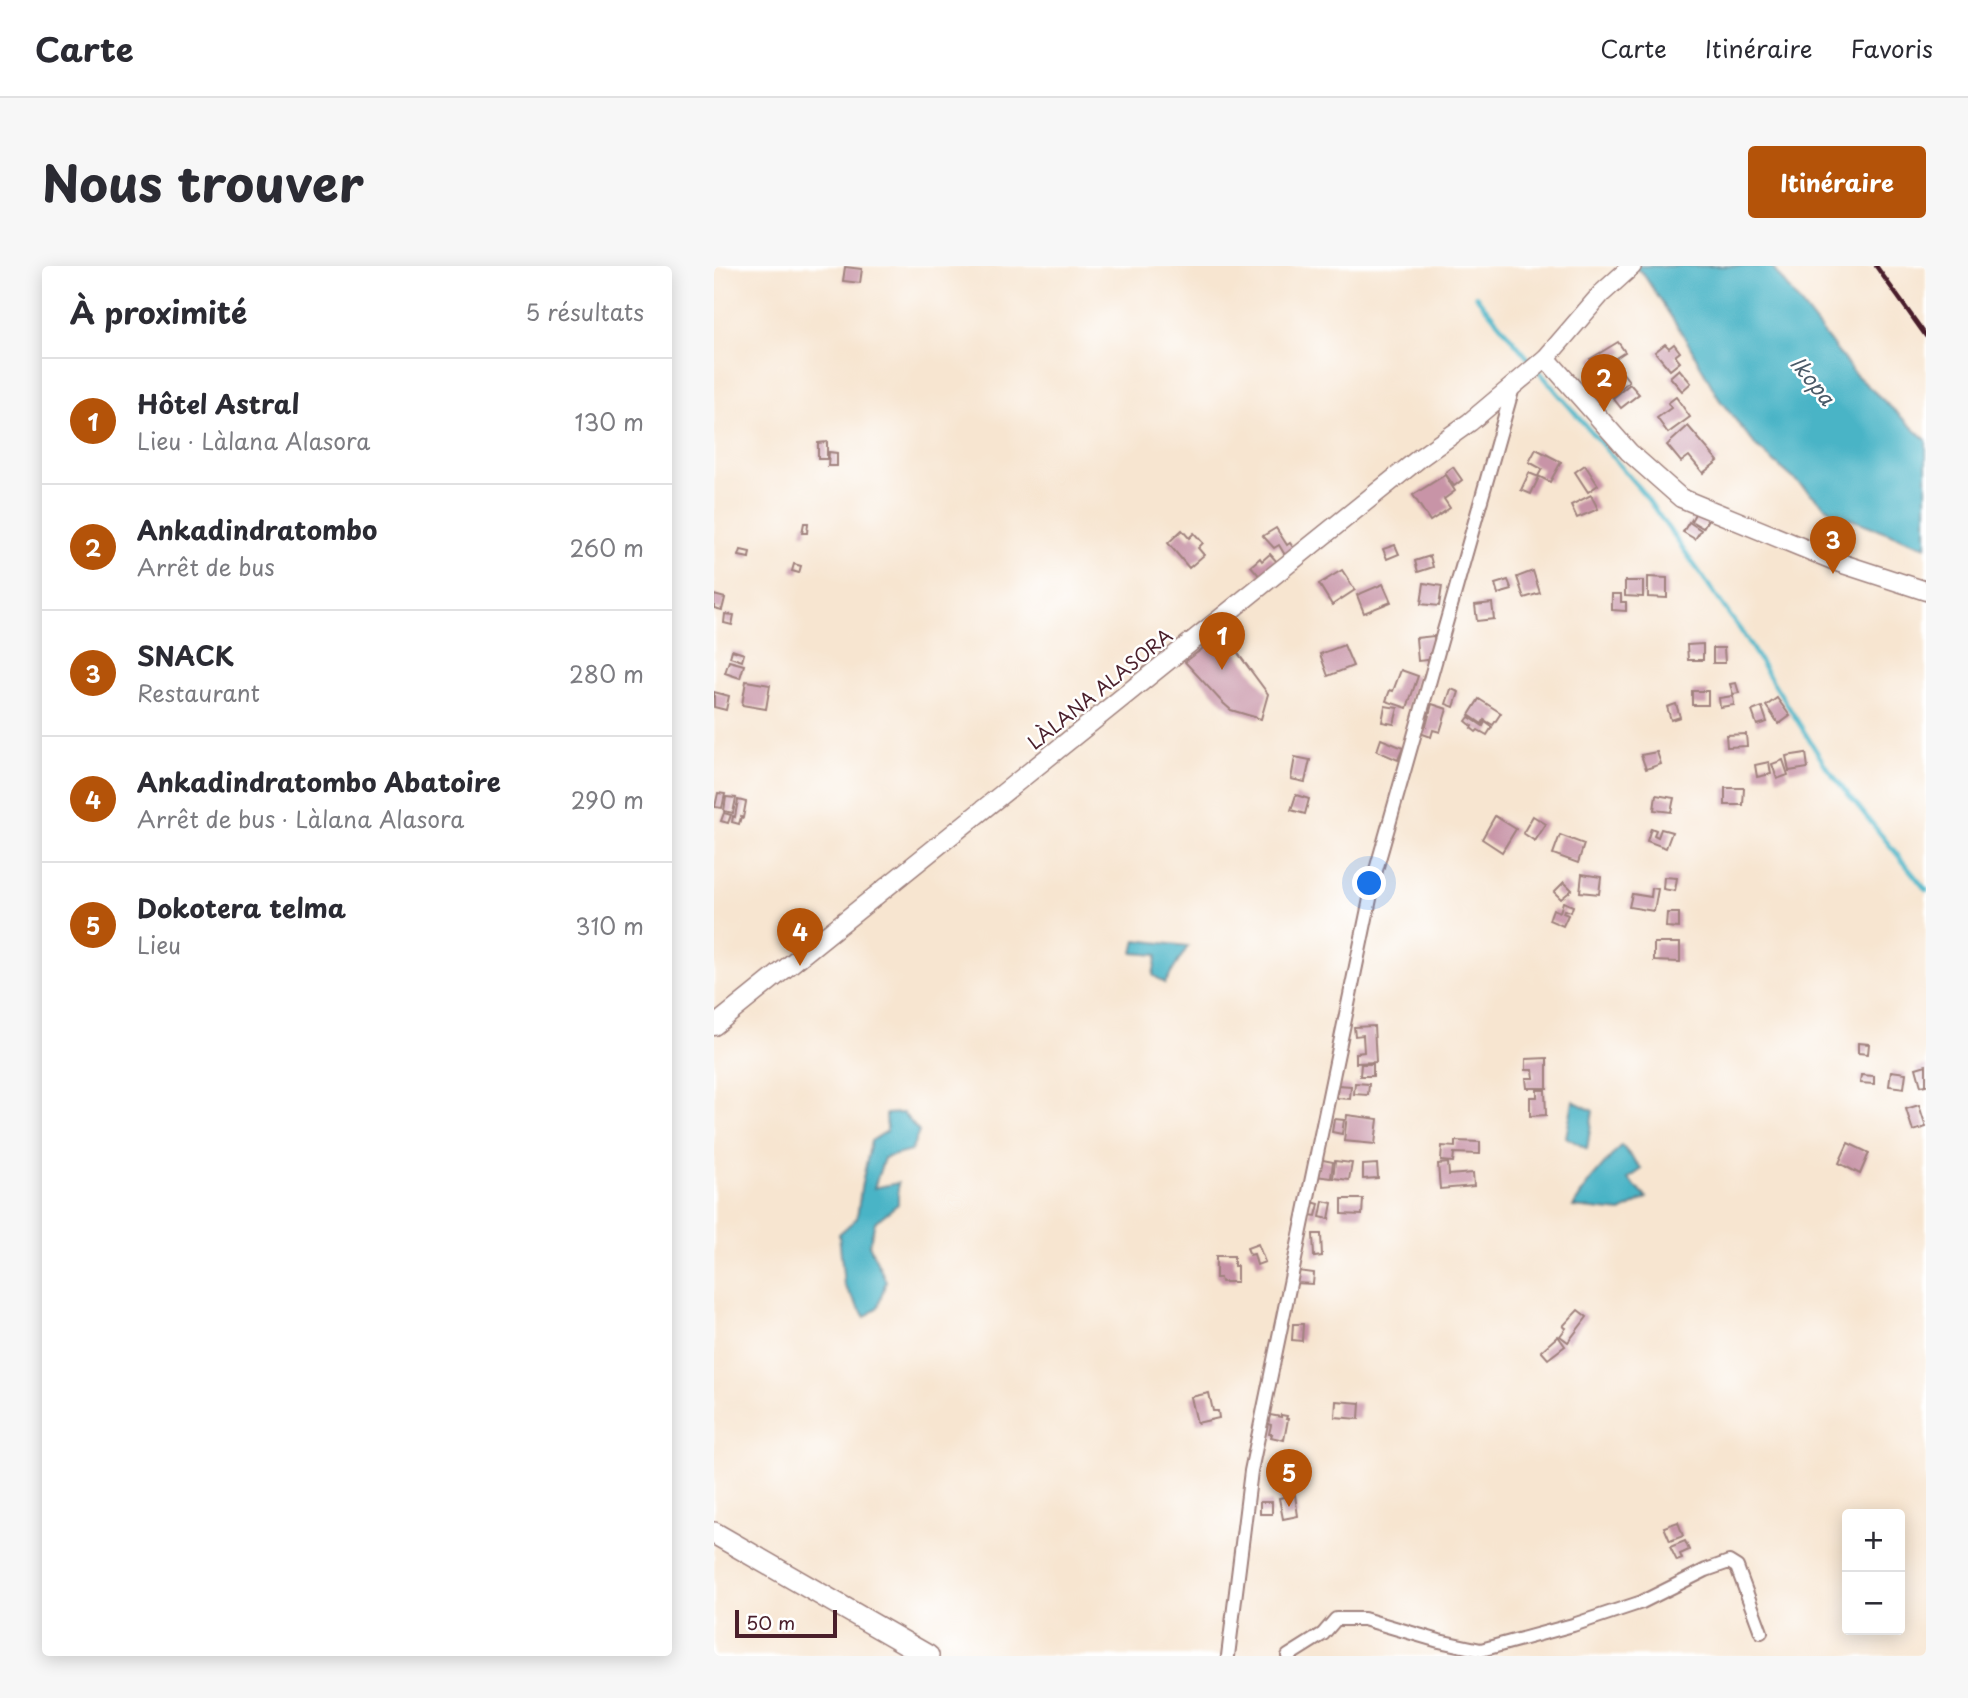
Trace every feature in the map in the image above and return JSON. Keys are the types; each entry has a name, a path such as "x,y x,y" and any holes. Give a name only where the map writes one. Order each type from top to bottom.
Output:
{"main road":[{"path":"714,1533 928,1656"}],"street":[{"name":"LÀLANA ALASORA","path":"714,1026 1421,457 1471,422 1546,358 1601,294 1632,266"},
{"path":"1546,358 1629,452 1681,498 1840,563 1926,591"},
{"path":"1228,1656 1251,1471 1376,870 1514,384"},
{"path":"1288,1656 1323,1634 1336,1619 1364,1619 1481,1650 1573,1625 1642,1602 1706,1570 1729,1562 1737,1567 1761,1632"}],"water":[{"name":"Ikopa","path":"1632,266 1771,266 1855,374 1926,440 1926,547 1832,512 1757,447 1719,399 1687,341 1642,272"},
{"path":"1136,940 1188,946 1165,983 1153,975 1157,955 1133,953"},
{"path":"1573,1101 1593,1111 1587,1149 1566,1137"},
{"path":"903,1113 919,1132 911,1151 884,1158 874,1188 898,1183 898,1204 875,1222 869,1245 886,1281 878,1307 865,1317 844,1285 839,1234 857,1218 871,1141 887,1131 886,1114"},
{"path":"1621,1145 1642,1169 1628,1179 1647,1198 1621,1212 1573,1207 1589,1182"}],"building":[{"path":"845,267 862,269 860,283 843,281"},
{"path":"1618,342 1625,352 1597,370 1590,359"},
{"path":"1665,344 1669,348 1674,344 1680,352 1675,356 1680,362 1670,370 1655,352"},
{"path":"1614,361 1622,370 1609,381 1601,371"},
{"path":"1679,369 1691,383 1682,391 1670,377"},
{"path":"1622,372 1629,381 1612,396 1605,387"},
{"path":"1599,373 1606,381 1601,385 1594,376"},
{"path":"1630,384 1639,394 1621,408 1613,398"},
{"path":"1676,397 1690,417 1668,433 1657,418 1671,408 1668,403"},
{"path":"1688,426 1718,461 1703,473 1689,456 1681,462 1667,445"},
{"path":"827,442 827,459 818,459 818,443"},
{"path":"1536,449 1561,462 1550,482 1538,476 1542,469 1529,462"},
{"path":"829,452 837,453 837,466 828,466"},
{"path":"1585,465 1598,485 1588,492 1575,472"},
{"path":"1453,467 1462,480 1454,486 1445,473"},
{"path":"1529,473 1539,477 1531,494 1521,490"},
{"path":"1445,475 1455,491 1444,499 1450,508 1430,521 1413,495"},
{"path":"1591,495 1598,509 1577,518 1571,505"},
{"path":"1696,512 1708,519 1703,528 1691,521"},
{"path":"1689,522 1701,530 1695,539 1683,532"},
{"path":"804,523 808,523 807,533 802,533"},
{"path":"1276,528 1287,545 1290,543 1294,549 1285,555 1279,545 1274,548 1263,536"},
{"path":"1182,530 1189,538 1194,533 1203,543 1198,548 1204,555 1189,568 1168,543"},
{"path":"1395,545 1399,554 1387,559 1383,549"},
{"path":"741,550 750,552 749,558 739,556"},
{"path":"1270,554 1277,562 1261,578 1251,566"},
{"path":"1430,556 1433,567 1418,572 1415,561"},
{"path":"794,564 801,566 799,573 792,571"},
{"path":"1342,570 1355,590 1332,605 1319,584"},
{"path":"1533,571 1540,593 1524,598 1517,577"},
{"path":"1648,577 1667,578 1667,598 1648,597"},
{"path":"1508,580 1512,590 1498,594 1495,584"},
{"path":"1625,581 1643,581 1643,597 1625,596"},
{"path":"1424,583 1442,586 1439,606 1421,604"},
{"path":"1383,584 1391,602 1364,613 1357,595"},
{"path":"1612,594 1621,594 1621,602 1626,602 1626,611 1612,610"},
{"path":"714,595 725,598 722,610 714,608"},
{"path":"1492,603 1494,619 1477,621 1475,605"},
{"path":"725,614 734,615 732,625 724,623"},
{"path":"1223,633 1268,694 1261,719 1231,710 1185,662"},
{"path":"1434,636 1436,659 1418,661 1416,638"},
{"path":"1703,644 1703,660 1688,660 1687,645"},
{"path":"1344,645 1353,666 1328,676 1320,654"},
{"path":"1713,648 1724,648 1725,663 1713,663"},
{"path":"732,650 744,654 742,661 730,657"},
{"path":"729,661 744,665 740,678 725,673"},
{"path":"1401,670 1418,676 1407,708 1386,701"},
{"path":"746,681 770,685 766,709 742,705"},
{"path":"1736,683 1739,693 1733,694 1730,684"},
{"path":"1451,689 1459,692 1454,707 1446,704"},
{"path":"1692,691 1708,691 1708,705 1692,705"},
{"path":"714,692 729,696 726,710 714,707"},
{"path":"1733,696 1734,705 1720,707 1719,698"},
{"path":"1777,698 1790,716 1779,724 1766,706"},
{"path":"1479,699 1501,713 1493,725 1484,720 1482,724 1469,715"},
{"path":"1432,704 1447,709 1440,732 1433,730 1431,737 1420,733 1422,725 1426,726"},
{"path":"1676,704 1680,717 1671,720 1667,707"},
{"path":"1385,706 1398,708 1394,724 1382,722"},
{"path":"1762,707 1767,722 1757,725 1752,711"},
{"path":"1469,717 1483,726 1485,722 1492,727 1487,735 1471,728 1466,721"},
{"path":"1746,734 1747,746 1727,747 1726,735"},
{"path":"1381,739 1403,748 1398,760 1377,751"},
{"path":"1657,752 1661,764 1646,769 1641,755"},
{"path":"1806,753 1808,768 1789,771 1786,756"},
{"path":"1295,757 1310,760 1305,782 1291,779"},
{"path":"1783,760 1788,775 1777,779 1772,764"},
{"path":"1769,762 1771,774 1757,777 1755,765"},
{"path":"1725,788 1744,788 1743,805 1725,805"},
{"path":"718,793 725,794 722,808 715,807"},
{"path":"1296,795 1309,799 1305,814 1291,810"},
{"path":"1656,795 1674,798 1671,812 1654,810"},
{"path":"726,797 736,798 733,813 724,811"},
{"path":"738,800 746,802 739,824 732,822"},
{"path":"724,813 731,815 728,823 721,821"},
{"path":"1495,816 1516,829 1502,852 1482,839"},
{"path":"1533,816 1546,824 1535,841 1523,833"},
{"path":"1651,828 1656,830 1654,835 1658,837 1661,829 1672,832 1666,848 1647,841"},
{"path":"1560,835 1584,844 1578,863 1553,854"},
{"path":"1582,874 1601,877 1599,894 1580,892"},
{"path":"1664,877 1677,878 1675,891 1663,889"},
{"path":"1564,882 1572,890 1561,899 1554,892"},
{"path":"1652,888 1658,889 1654,911 1629,907 1632,894 1651,897"},
{"path":"1563,902 1573,906 1571,912 1564,910 1563,913 1568,915 1563,926 1549,920 1553,909 1560,912"},
{"path":"1667,913 1679,913 1679,928 1666,927"},
{"path":"1654,943 1680,943 1680,962 1654,961"},
{"path":"1374,1026 1376,1062 1356,1063 1356,1053 1364,1052 1363,1035 1355,1036 1354,1027"},
{"path":"1858,1043 1869,1044 1868,1054 1858,1053"},
{"path":"1547,1058 1547,1088 1527,1088 1526,1078 1534,1078 1533,1070 1526,1070 1526,1059"},
{"path":"1361,1064 1373,1064 1373,1076 1360,1076"},
{"path":"1926,1065 1926,1085 1921,1086 1916,1068"},
{"path":"1891,1071 1906,1073 1904,1088 1889,1086"},
{"path":"1861,1075 1874,1076 1874,1084 1860,1083"},
{"path":"1355,1083 1369,1084 1368,1095 1354,1094"},
{"path":"1338,1085 1351,1086 1350,1099 1337,1098"},
{"path":"1537,1090 1545,1090 1546,1115 1530,1116 1530,1097 1537,1097"},
{"path":"1919,1105 1926,1127 1913,1131 1906,1109"},
{"path":"1347,1115 1378,1119 1375,1144 1344,1141"},
{"path":"1334,1119 1344,1120 1342,1134 1332,1132"},
{"path":"1455,1141 1480,1142 1480,1154 1454,1153 1453,1162 1441,1161 1442,1146 1455,1147"},
{"path":"1848,1143 1869,1153 1860,1174 1839,1163"},
{"path":"1318,1159 1333,1162 1331,1178 1315,1176"},
{"path":"1335,1161 1352,1163 1349,1180 1333,1178"},
{"path":"1448,1163 1449,1175 1473,1173 1474,1186 1440,1189 1438,1164"},
{"path":"1377,1164 1378,1178 1363,1179 1363,1165"},
{"path":"1342,1199 1363,1199 1362,1215 1342,1214"},
{"path":"1323,1201 1332,1203 1329,1219 1320,1217"},
{"path":"1312,1202 1319,1204 1316,1216 1309,1215"},
{"path":"1313,1234 1321,1234 1322,1256 1314,1257"},
{"path":"1258,1244 1265,1262 1257,1265 1254,1254 1250,1255 1247,1248"},
{"path":"1216,1256 1234,1256 1237,1282 1221,1282 1220,1278 1216,1278"},
{"path":"1298,1271 1314,1273 1313,1284 1297,1283"},
{"path":"1578,1310 1587,1317 1568,1342 1560,1336 1566,1328 1563,1326"},
{"path":"1293,1324 1303,1324 1302,1341 1292,1340"},
{"path":"1558,1336 1565,1346 1548,1359 1541,1351"},
{"path":"1209,1393 1213,1411 1218,1411 1219,1418 1197,1423 1191,1397"},
{"path":"1336,1401 1360,1403 1359,1419 1335,1417"},
{"path":"1270,1415 1287,1416 1284,1440 1269,1434"},
{"path":"1290,1464 1292,1479 1273,1482 1271,1467"},
{"path":"1295,1495 1298,1516 1283,1519 1279,1498"},
{"path":"1260,1502 1272,1502 1272,1514 1260,1514"},
{"path":"1678,1522 1683,1536 1670,1541 1664,1527"},
{"path":"1685,1541 1689,1550 1680,1554 1682,1559 1677,1561 1670,1547"}],"waterway":[{"path":"1476,296 1532,363"},
{"path":"1538,370 1644,494 1741,631 1827,768 1926,890"}],"railway":[{"path":"1876,266 1926,336"}],"place":[{"name":"Ankadindratombo","path":"1604,412"},
{"name":"SNACK","path":"1833,574"},
{"name":"Hôtel Astral","path":"1222,670"},
{"name":"Ankadindratombo Abatoire","path":"800,966"},
{"name":"Dokotera telma","path":"1289,1507"}]}
